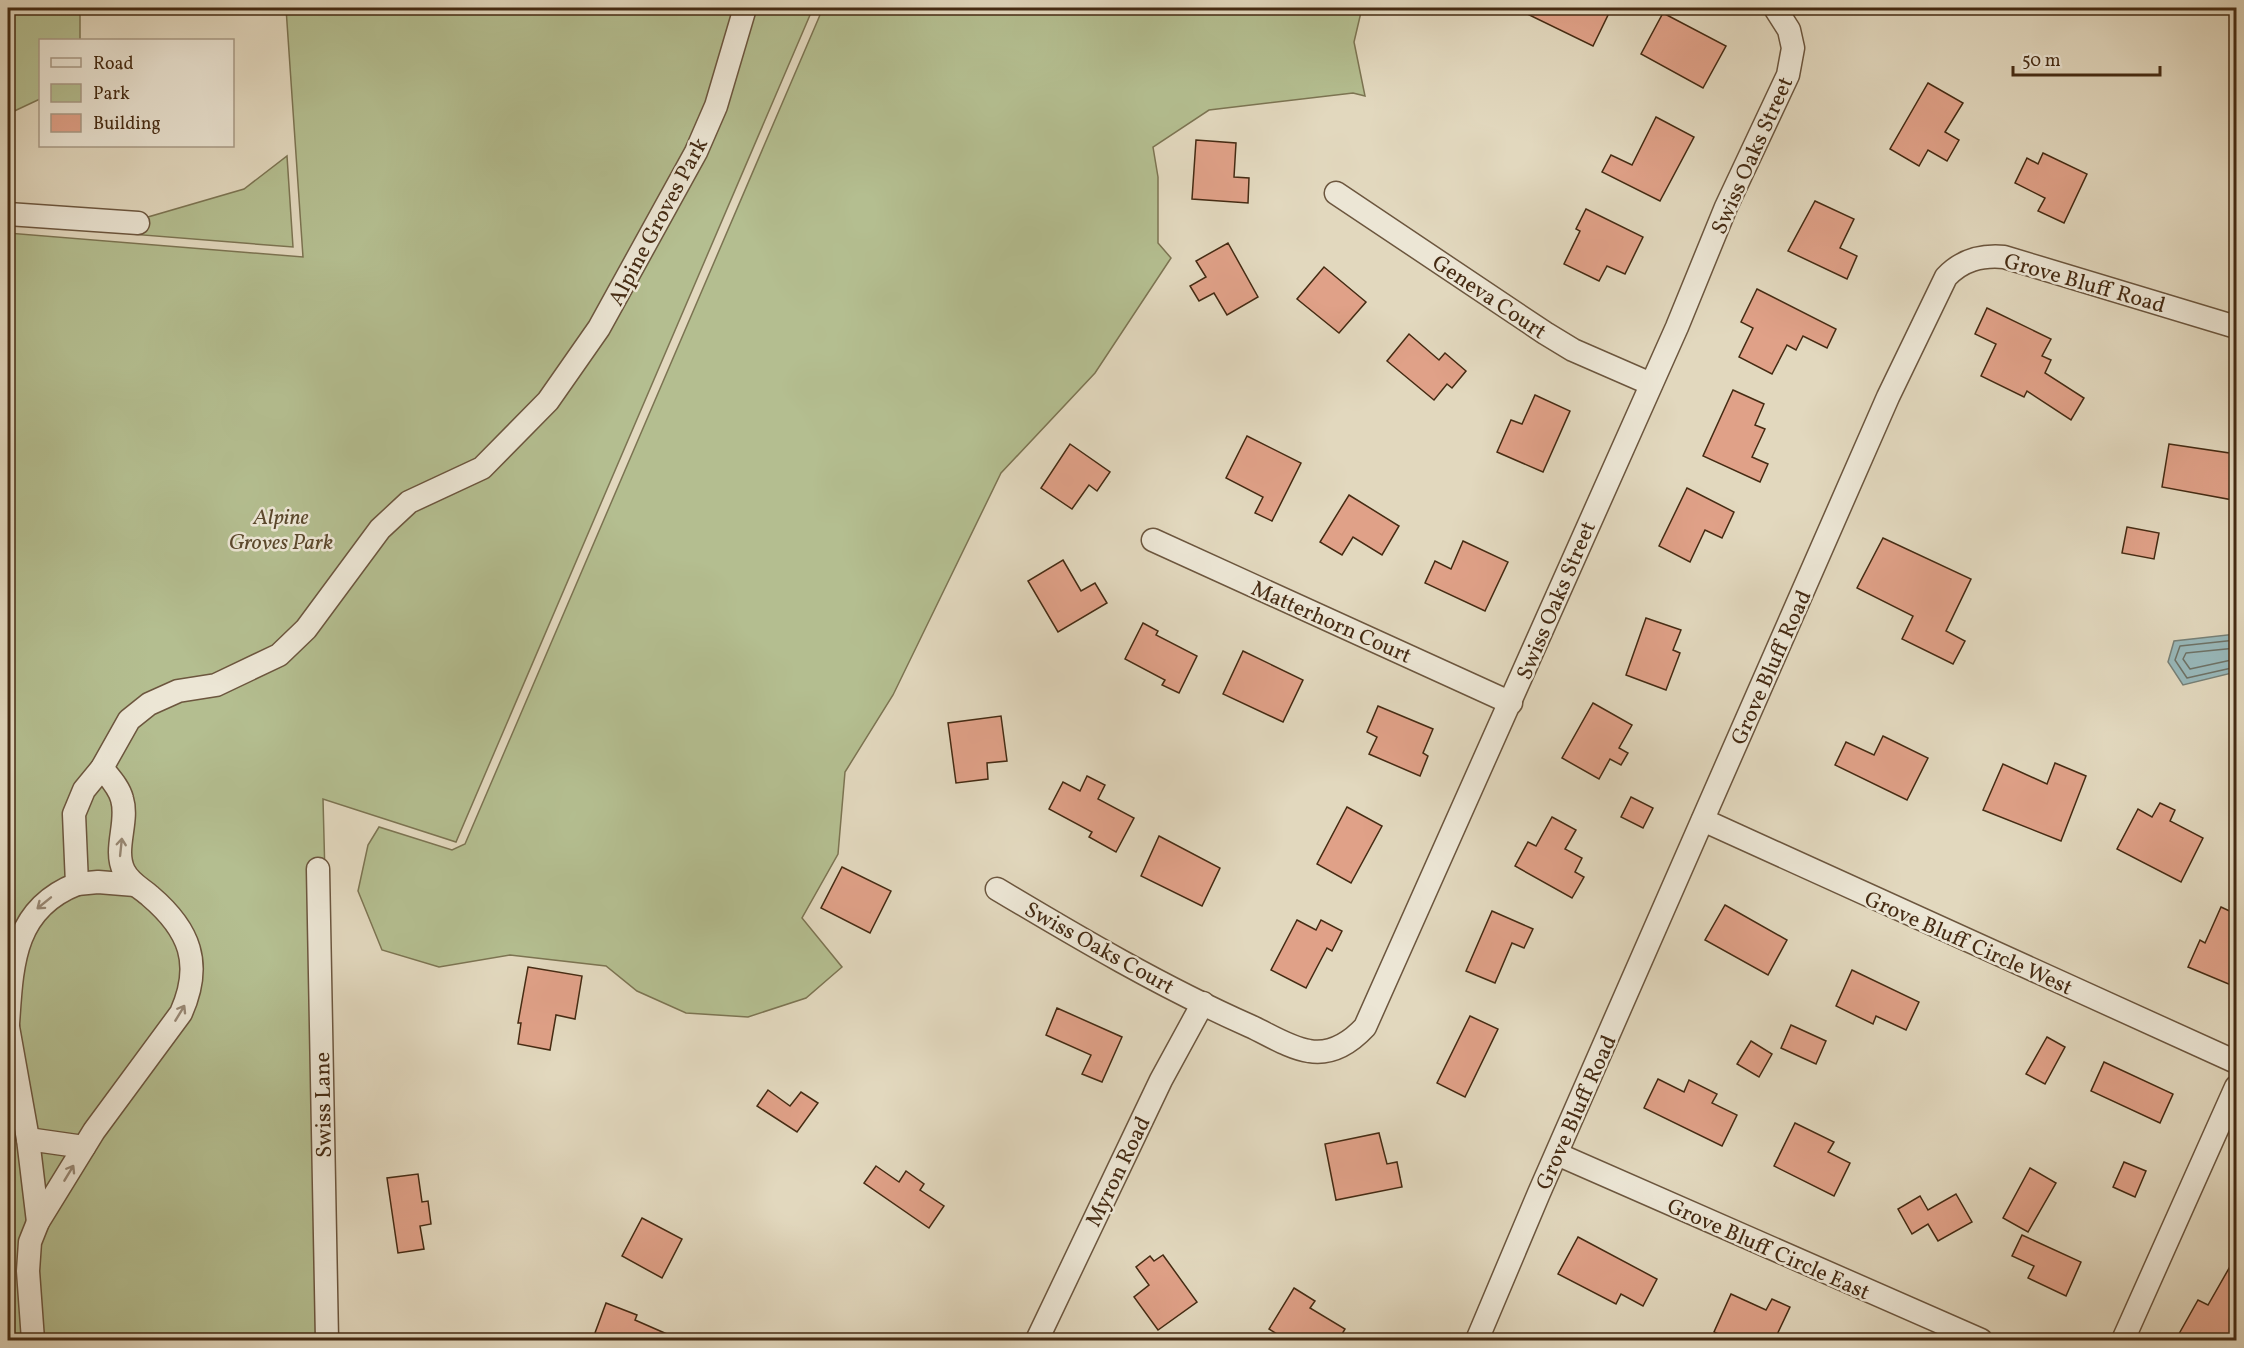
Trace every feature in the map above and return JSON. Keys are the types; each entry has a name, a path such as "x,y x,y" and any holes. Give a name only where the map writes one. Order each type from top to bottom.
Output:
{"street":[{"name":"Alpine Groves Park","path":"77,884 74,814 84,790 102,768 129,720 149,704 178,691 216,685 279,655 306,629 380,529 409,502 482,468 548,400 599,328 696,152 716,106 745,8"},
{"name":"Swiss Oaks Street","path":"1203,1003 1309,1051 1325,1051 1354,1039 1365,1027 1511,703 1726,207 1788,75 1793,48 1789,30 1775,8"},
{"name":"Geneva Court","path":"1336,193 1545,333 1583,354 1651,384"},
{"path":"8,214 138,223"},
{"name":"Grove Bluff Road","path":"1477,1341 1888,397 1951,272 1976,258 2004,257 2236,327"},
{"name":"Matterhorn Court","path":"1153,540 1511,703"},
{"path":"33,1341 28,1271 30,1242 38,1222 84,1147 181,1013 190,993 191,957 181,927 124,872 120,858 124,818 122,798 102,768"},
{"name":"Grove Bluff Circle West","path":"1703,820 2236,1062"},
{"name":"Swiss Lane","path":"318,869 327,1341"},
{"path":"38,1222 28,1139 8,1025 11,974 22,934 36,909 59,891 77,884 98,882 135,885"},
{"name":"Swiss Oaks Court","path":"997,888 1091,945 1203,1003"},
{"name":"Myron Road","path":"1037,1341 1161,1080 1203,1003"},
{"path":"2123,1341 2236,1087"},
{"path":"28,1139 84,1147"},
{"name":"Grove Bluff Circle East","path":"1557,1154 1981,1341"}],"green space":[{"path":"8,8 80,8 80,39 39,39 39,99 8,114"},
{"name":"Alpine Groves Park","path":"286,8 813,8 456,842 323,799 337,1340 8,1340 8,233 303,257"},
{"path":"823,8 1362,8 1354,42 1365,96 1353,93 1209,110 1153,147 1158,177 1158,243 1171,258 1095,373 1001,473 893,695 845,772 838,854 802,918 842,967 806,998 748,1017 686,1013 637,991 606,966 510,955 439,967 382,950 358,891 368,845 379,827 452,850 465,844"},
{"path":"287,156 293,247 130,234 148,217 244,189"}],"water":[{"path":"2236,634 2236,672 2183,685 2168,662 2174,641"}],"building":[{"path":"1515,8 1598,8 1609,13 1593,46"},
{"path":"1663,13 1726,46 1703,88 1641,54"},
{"path":"1928,83 1963,103 1945,132 1959,140 1947,161 1928,150 1919,166 1890,149"},
{"path":"1656,117 1694,137 1660,201 1602,172 1611,155 1632,165"},
{"path":"1196,140 1236,143 1234,177 1249,178 1248,203 1192,199"},
{"path":"2043,153 2087,174 2064,223 2038,211 2045,198 2015,183 2027,158 2038,164"},
{"path":"1815,201 1854,219 1840,248 1857,256 1847,279 1788,251"},
{"path":"1586,209 1643,237 1625,274 1607,266 1599,281 1564,264 1580,231 1576,229"},
{"path":"1228,243 1258,297 1227,315 1214,293 1199,301 1190,286 1206,277 1196,261"},
{"path":"1324,267 1366,302 1339,333 1297,299"},
{"path":"1757,289 1836,329 1827,348 1803,336 1796,350 1787,345 1772,374 1739,357 1753,328 1741,322"},
{"path":"1987,308 2051,339 2042,356 2051,360 2045,373 2084,398 2071,420 2027,391 2024,397 1981,376 1996,344 1975,334"},
{"path":"1409,334 1439,360 1445,353 1466,371 1452,388 1447,384 1434,400 1387,361"},
{"path":"1733,390 1764,404 1755,425 1765,429 1752,457 1768,464 1760,482 1703,456"},
{"path":"1535,395 1570,411 1543,472 1497,452 1511,420 1522,424"},
{"path":"1247,436 1301,463 1272,521 1255,513 1263,497 1226,478"},
{"path":"1070,444 1110,472 1097,491 1089,485 1072,509 1041,488"},
{"path":"2169,444 2236,454 2233,500 2162,487"},
{"path":"1687,488 1734,512 1722,538 1705,530 1690,562 1659,546"},
{"path":"1349,495 1399,526 1382,555 1353,537 1342,555 1320,542"},
{"path":"2127,527 2159,533 2154,559 2122,553"},
{"path":"1883,538 1971,579 1946,631 1965,641 1953,664 1902,639 1913,616 1857,588"},
{"path":"1463,541 1508,562 1485,611 1425,583 1435,561 1451,569"},
{"path":"1063,560 1081,591 1095,583 1107,603 1058,632 1028,581"},
{"path":"1646,618 1681,630 1673,650 1680,653 1666,690 1626,675"},
{"path":"1143,623 1158,631 1156,635 1197,656 1179,693 1162,685 1165,680 1125,659"},
{"path":"1243,651 1303,680 1283,722 1223,694"},
{"path":"1593,703 1632,725 1619,748 1628,753 1621,765 1610,759 1599,779 1562,758"},
{"path":"1378,706 1433,729 1423,753 1428,756 1420,776 1369,754 1377,737 1367,732"},
{"path":"1001,716 1007,761 987,763 988,779 956,783 948,723"},
{"path":"1883,736 1928,758 1907,800 1835,765 1846,742 1874,755"},
{"path":"2055,763 2086,776 2061,841 1983,810 2003,764 2047,784"},
{"path":"1087,776 1105,785 1098,799 1134,818 1116,852 1089,837 1092,832 1049,809 1063,782 1080,791"},
{"path":"1631,797 1653,808 1643,828 1621,817"},
{"path":"2160,803 2175,810 2170,821 2203,838 2181,882 2117,849 2138,809 2152,817"},
{"path":"1347,807 1382,826 1351,883 1317,864"},
{"path":"1552,817 1576,830 1565,849 1582,858 1575,872 1584,877 1572,898 1515,866 1528,842 1536,846"},
{"path":"1159,836 1220,868 1202,906 1141,876"},
{"path":"842,867 891,891 870,933 821,908"},
{"path":"1725,905 1787,940 1768,975 1705,940"},
{"path":"2221,907 2236,914 2236,972 2231,985 2188,967 2200,940 2205,943"},
{"path":"1492,911 1533,929 1524,948 1512,943 1495,983 1466,971"},
{"path":"1297,920 1316,930 1321,920 1342,931 1332,951 1327,948 1306,988 1271,970"},
{"path":"528,967 582,976 575,1019 556,1015 550,1050 518,1044 521,1023 518,1023"},
{"path":"1852,970 1919,1002 1906,1030 1876,1016 1873,1024 1836,1006"},
{"path":"1057,1008 1122,1037 1102,1082 1082,1074 1091,1055 1046,1035"},
{"path":"1470,1016 1498,1029 1465,1097 1437,1083"},
{"path":"1791,1025 1826,1041 1816,1064 1781,1048"},
{"path":"2047,1037 2065,1047 2045,1084 2026,1074"},
{"path":"1751,1041 1772,1054 1759,1077 1737,1064"},
{"path":"2104,1062 2173,1094 2160,1123 2091,1091"},
{"path":"1658,1079 1684,1092 1689,1080 1717,1094 1712,1103 1737,1115 1722,1146 1644,1108"},
{"path":"768,1090 790,1106 801,1092 818,1103 797,1132 757,1106"},
{"path":"1795,1123 1834,1142 1828,1152 1850,1163 1834,1196 1774,1166"},
{"path":"1379,1133 1387,1164 1397,1162 1402,1187 1336,1200 1325,1144"},
{"path":"2124,1162 2146,1171 2135,1197 2113,1187"},
{"path":"876,1166 899,1182 906,1171 924,1184 920,1190 944,1206 929,1228 864,1183"},
{"path":"2030,1168 2056,1183 2028,1232 2003,1218"},
{"path":"418,1174 422,1202 428,1201 431,1224 420,1226 424,1249 398,1253 387,1178"},
{"path":"1956,1194 1972,1222 1938,1241 1928,1224 1912,1234 1898,1209 1920,1196 1928,1210"},
{"path":"642,1218 682,1239 662,1278 622,1256"},
{"path":"2022,1235 2081,1262 2066,1296 2028,1278 2034,1266 2012,1256"},
{"path":"1578,1237 1657,1279 1643,1306 1621,1294 1616,1304 1558,1274"},
{"path":"1163,1255 1197,1302 1158,1330 1134,1297 1149,1285 1136,1267 1150,1256 1154,1261"},
{"path":"2236,1256 2236,1332 2232,1341 2175,1341 2198,1300 2208,1305"},
{"path":"1294,1288 1315,1301 1310,1308 1345,1329 1338,1341 1288,1341 1269,1329"},
{"path":"1731,1294 1766,1310 1772,1299 1790,1307 1774,1341 1733,1341 1714,1332"},
{"path":"606,1303 637,1315 635,1320 683,1341 592,1341"}]}
